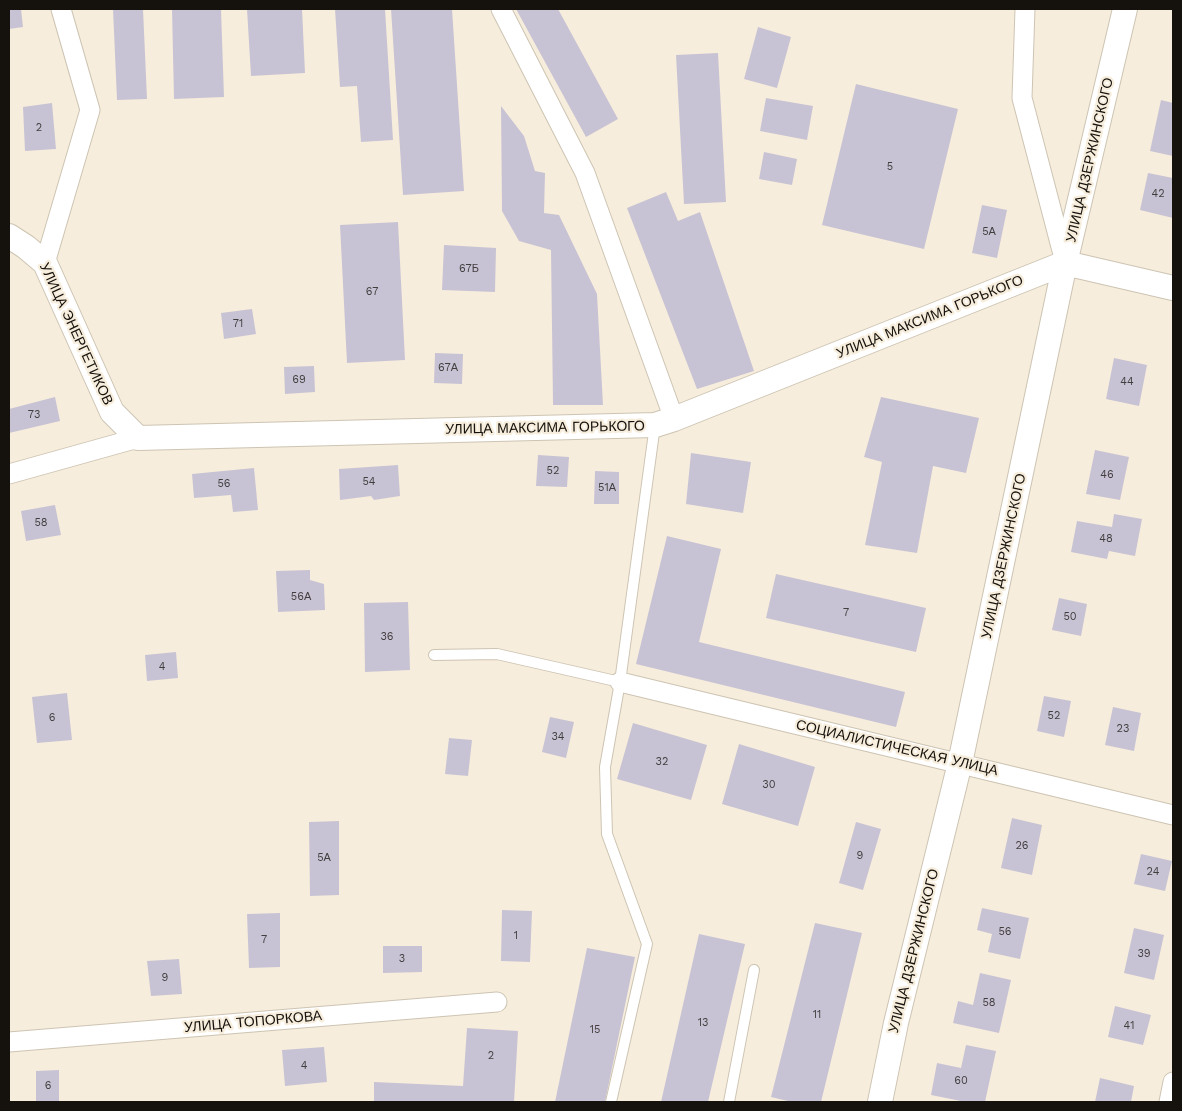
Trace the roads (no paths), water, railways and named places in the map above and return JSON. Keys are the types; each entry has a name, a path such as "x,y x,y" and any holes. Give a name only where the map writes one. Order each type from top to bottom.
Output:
{"street":[{"path":"46,263 90,110 61,9"},
{"path":"501,9 585,173 665,422"},
{"path":"1025,9 1022,98 1065,263 1173,288"},
{"name":"УЛИЦА ДЗЕРЖИНСКОГО","path":"880,1102 896,1023 960,763 1065,263 1125,9"},
{"name":"УЛИЦА ЭНЕРГЕТИКОВ","path":"9,236 46,263 112,412 138,438"},
{"name":"УЛИЦА МАКСИМА ГОРЬКОГО","path":"9,474 138,438 665,422 1065,263"},
{"name":"СОЦИАЛИСТИЧЕСКАЯ УЛИЦА","path":"620,682 1173,814"},
{"name":"УЛИЦА ТОПОРКОВА","path":"9,1042 497,1002"},
{"path":"1169,1102 1173,1082"}],"lane":[{"path":"611,1102 647,944 607,834 605,767 665,422"},
{"path":"434,655 498,654 620,682"},
{"path":"730,1102 754,970"}]}
